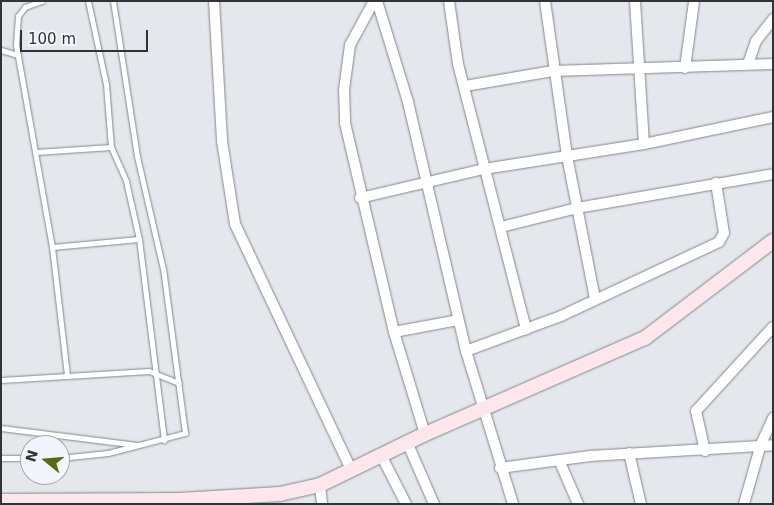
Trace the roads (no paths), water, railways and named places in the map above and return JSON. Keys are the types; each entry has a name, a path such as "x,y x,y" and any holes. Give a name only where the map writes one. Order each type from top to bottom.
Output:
{"street":[{"path":"214,1 222,140 235,224 352,469"},
{"path":"375,1 408,102 424,182 466,351 500,468 513,504"},
{"path":"375,1 350,45 344,90 345,123 360,198 394,332 425,434"},
{"path":"449,1 458,64 526,329"},
{"path":"545,1 553,71 567,156 595,299"},
{"path":"635,1 637,69 644,144"},
{"path":"685,68 694,1"},
{"path":"748,64 756,41 773,19"},
{"path":"465,86 553,71 773,64"},
{"path":"360,198 484,169 644,144 773,117"},
{"path":"501,227 577,208 773,174"},
{"path":"466,351 526,329 595,299 723,238 716,183"},
{"path":"1,501 180,502 280,494 320,485 425,434 484,411 645,338 773,241"},
{"path":"394,332 458,320"},
{"path":"705,451 696,411 773,327"},
{"path":"744,504 761,444 773,418"},
{"path":"500,468 629,453 705,451 761,444 773,445"},
{"path":"395,448 406,504"},
{"path":"395,448 434,504"},
{"path":"629,453 642,504"},
{"path":"559,460 578,504"},
{"path":"320,485 322,504"}],"lane":[{"path":"42,1 25,8 18,16 17,55 52,247 68,374"},
{"path":"88,1 106,84 111,148 126,181 139,239 159,373 164,440"},
{"path":"70,457 108,453 185,433 163,270 137,156 113,1"},
{"path":"1,50 17,55"},
{"path":"36,152 111,148"},
{"path":"52,247 139,239"},
{"path":"1,380 68,374 159,373 179,383"},
{"path":"1,428 138,445"},
{"path":"1,458 20,458"}]}
